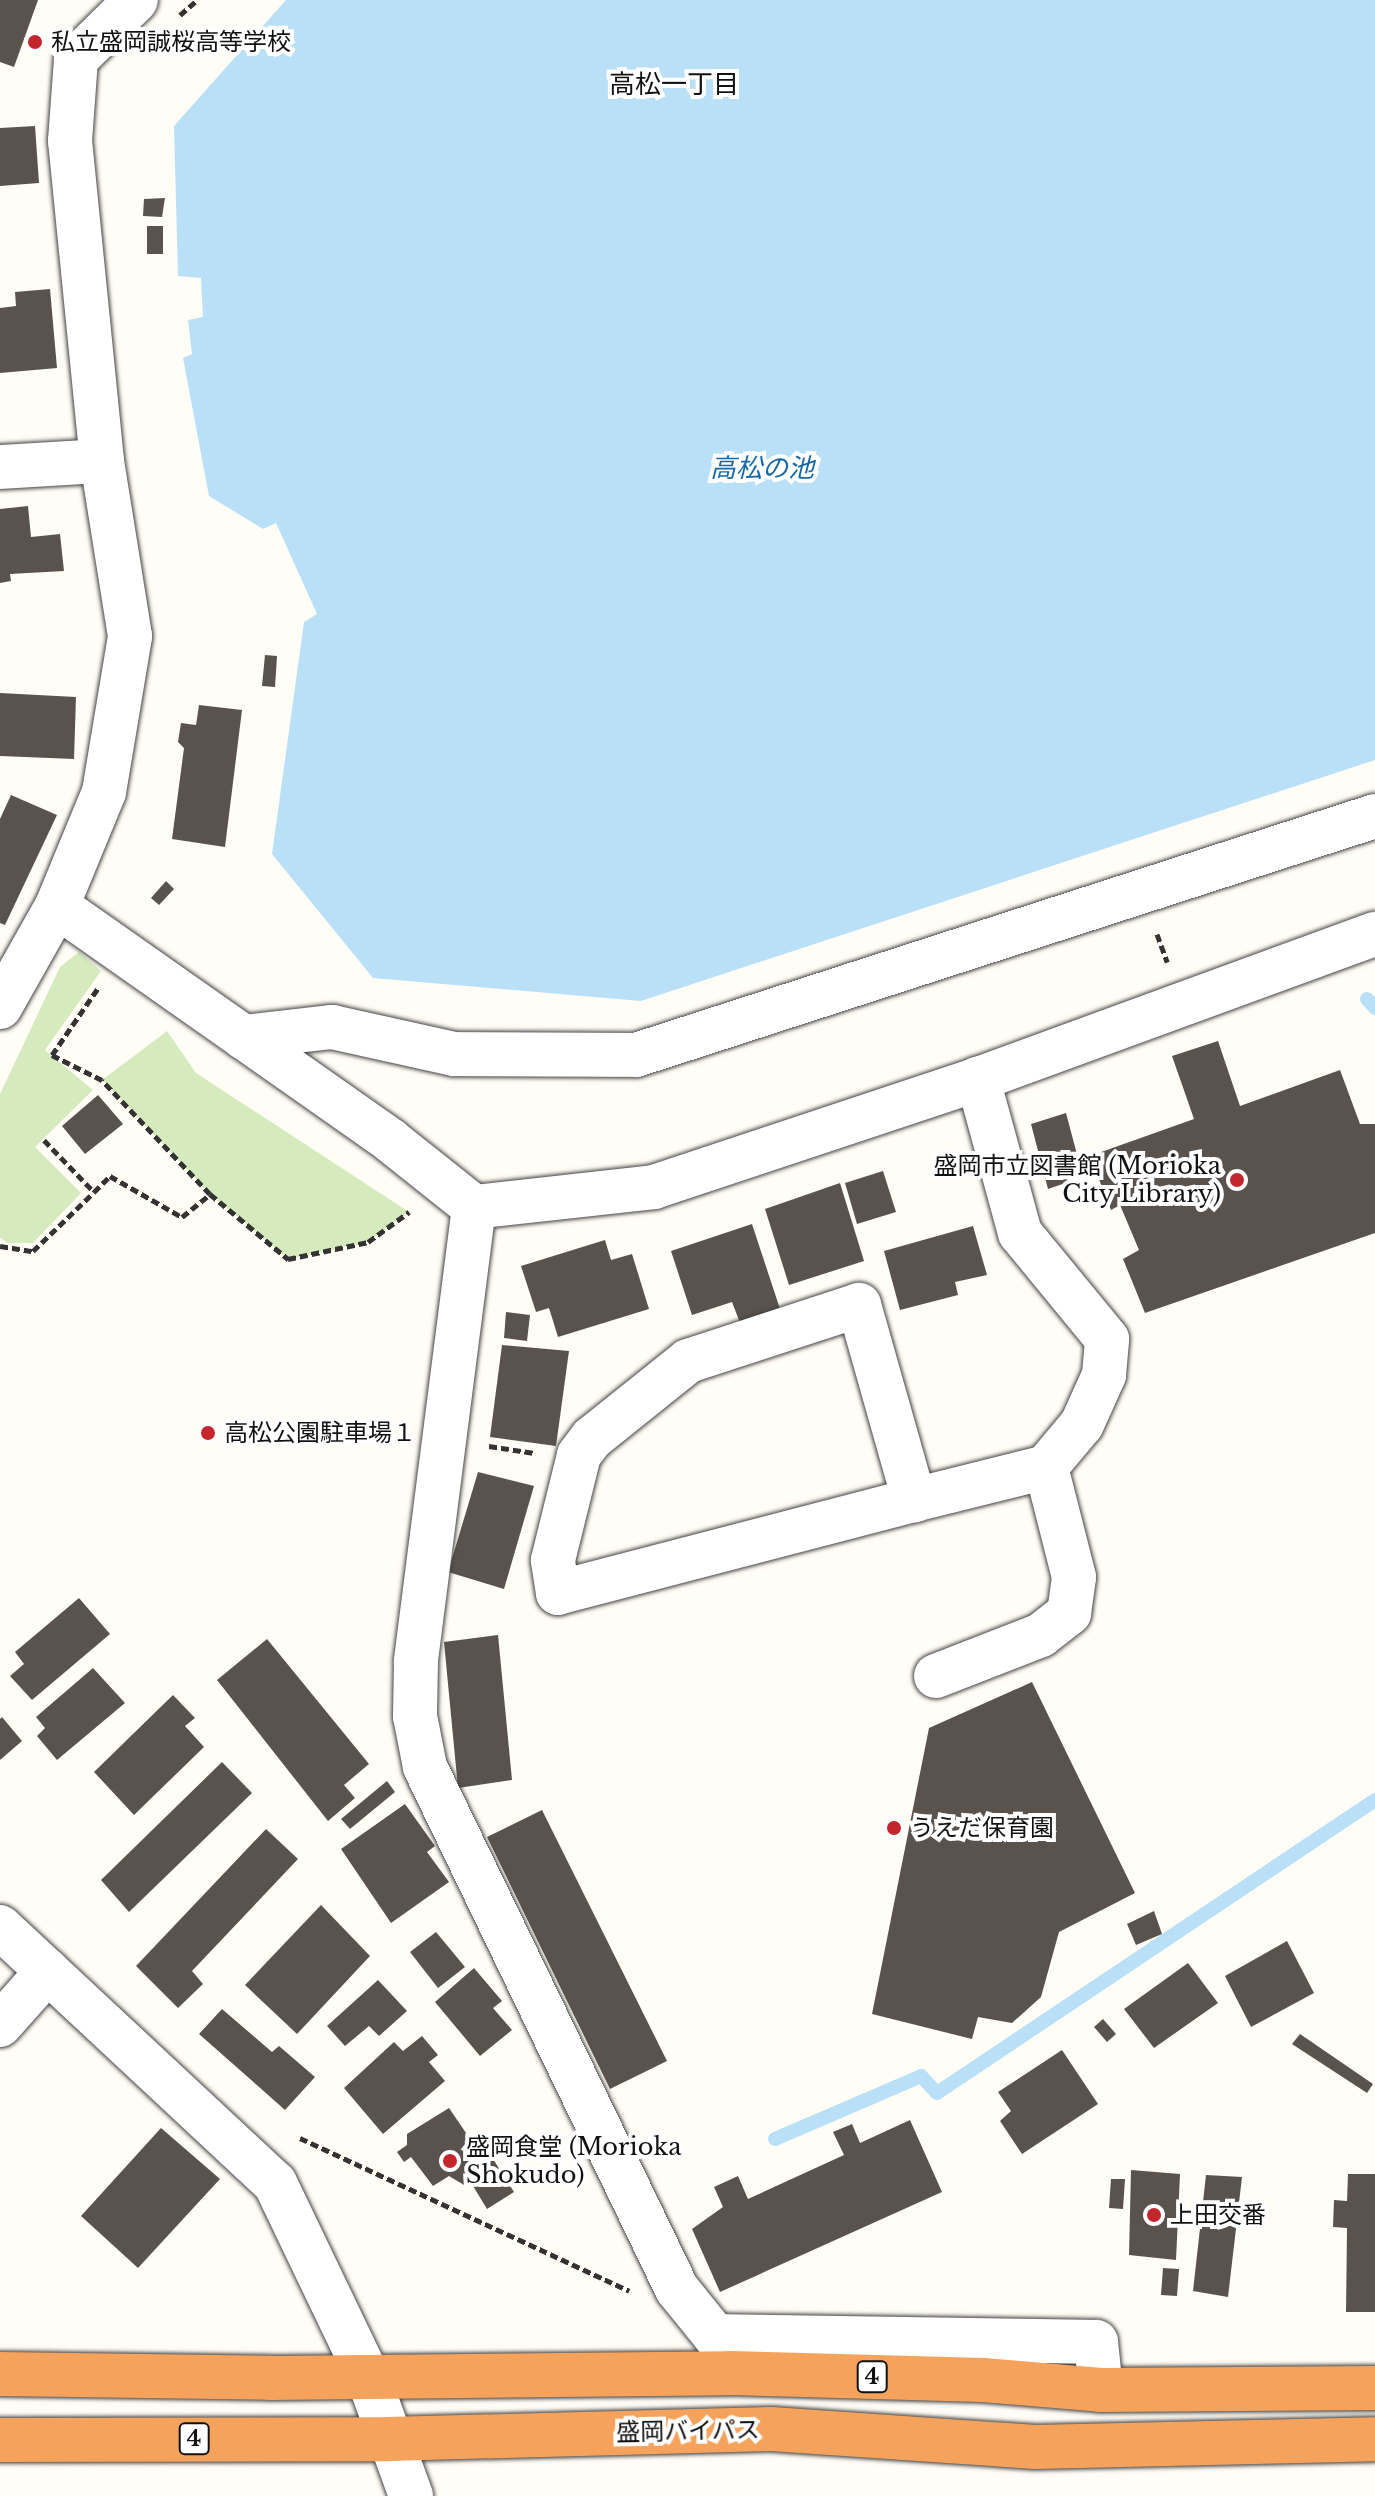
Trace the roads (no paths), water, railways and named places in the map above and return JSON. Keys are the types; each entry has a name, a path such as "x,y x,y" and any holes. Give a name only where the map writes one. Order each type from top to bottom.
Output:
{"highway":[{"name":"4","path":"0,2374 368,2377 730,2373 983,2380 1101,2390 1375,2388"},
{"name":"盛岡バイパス","path":"0,2440 388,2439 771,2429 1035,2447 1375,2439"}],"street":[{"path":"0,1007 57,906 104,792 130,636 102,461 70,141 76,59 136,0"},
{"path":"0,467 102,461"},
{"path":"243,1037 332,1027 454,1054 636,1055 1142,894 1375,816"},
{"path":"57,906 391,1141 474,1207 654,1187 978,1079 1375,934"},
{"path":"914,1500 859,1305 688,1361 592,1438 579,1455 553,1560 558,1593 1046,1467 1082,1424 1104,1375 1107,1339 1020,1233 978,1079"},
{"path":"474,1207 416,1662 415,1716 425,1767 686,2298 715,2336 1096,2342 1101,2390"},
{"path":"936,1676 1041,1635 1069,1613 1074,1577 1046,1467"},
{"path":"0,1927 275,2183 368,2377 411,2496"},
{"path":"0,2025 48,1971"}],"water":[{"name":"高松の池","path":"286,0 1375,0 1375,760 641,1001 373,978 272,854 304,622 317,614 276,523 263,529 209,496 183,358 192,354 188,320 203,317 201,278 178,276 174,126"}],"waterway":[{"path":"1367,999 1375,1008"},
{"path":"775,2139 921,2076 937,2093 1375,1800"}],"place":[{"name":"私立盛岡誠桜高等学校","path":"35,42"},
{"name":"盛岡市立図書館 (Morioka City Library)","path":"1237,1180"},
{"name":"高松公園駐車場１","path":"208,1433"},
{"name":"うえだ保育園","path":"894,1828"},
{"name":"盛岡食堂 (Morioka Shokudo)","path":"450,2161"},
{"name":"上田交番","path":"1154,2215"}],"district":[{"name":"高松一丁目","path":"674,85"}]}
